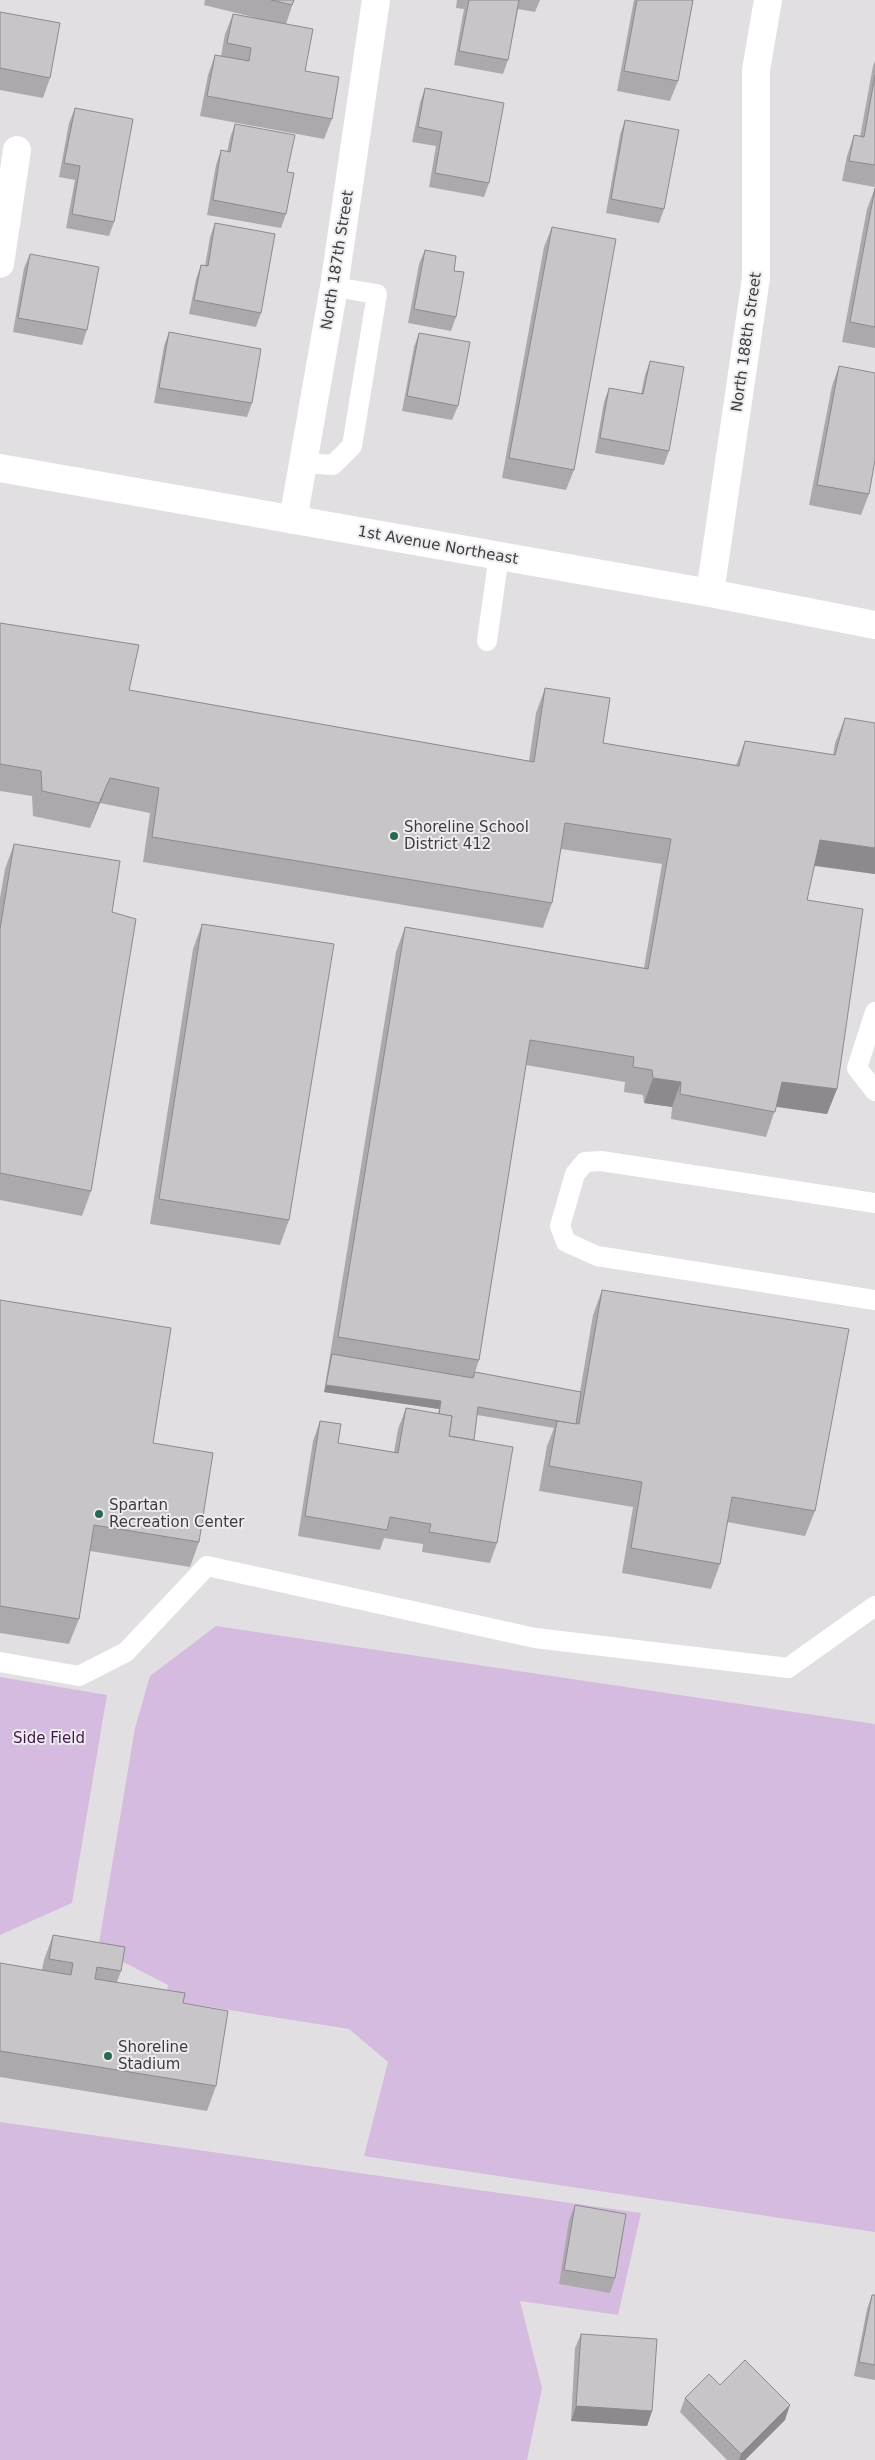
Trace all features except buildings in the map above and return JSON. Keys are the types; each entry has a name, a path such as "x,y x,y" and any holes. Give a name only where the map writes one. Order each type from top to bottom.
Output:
{"street":[{"name":"North 187th Street","path":"293,520 334,287 376,0"},
{"name":"North 188th Street","path":"710,593 756,278 756,70 768,0"},
{"path":"0,264 17,150"},
{"name":"1st Avenue Northeast","path":"0,468 710,593 875,625"}],"lane":[{"path":"303,463 333,465 352,446 378,294 334,287"},
{"path":"486,641 498,555"},
{"path":"875,1012 857,1068 875,1091"},
{"path":"875,1203 601,1161 585,1162 575,1174 560,1226 566,1242 596,1256 875,1300"},
{"path":"0,1662 80,1676 126,1652 208,1566 535,1638 788,1668 875,1606"}],"green space":[{"path":"216,1626 875,1724 875,2232 364,2156 388,2062 349,2029 166,2000 168,1985 98,1949 135,1728 150,1676"},
{"name":"Side Field","path":"0,1677 107,1695 72,1903 0,1935"},
{"path":"0,2122 641,2213 618,2315 520,2301 542,2388 527,2460 0,2460"}],"place":[{"name":"Shoreline School District 412","path":"394,836"},
{"name":"Spartan Recreation Center","path":"99,1514"},
{"name":"Shoreline Stadium","path":"108,2056"}]}
